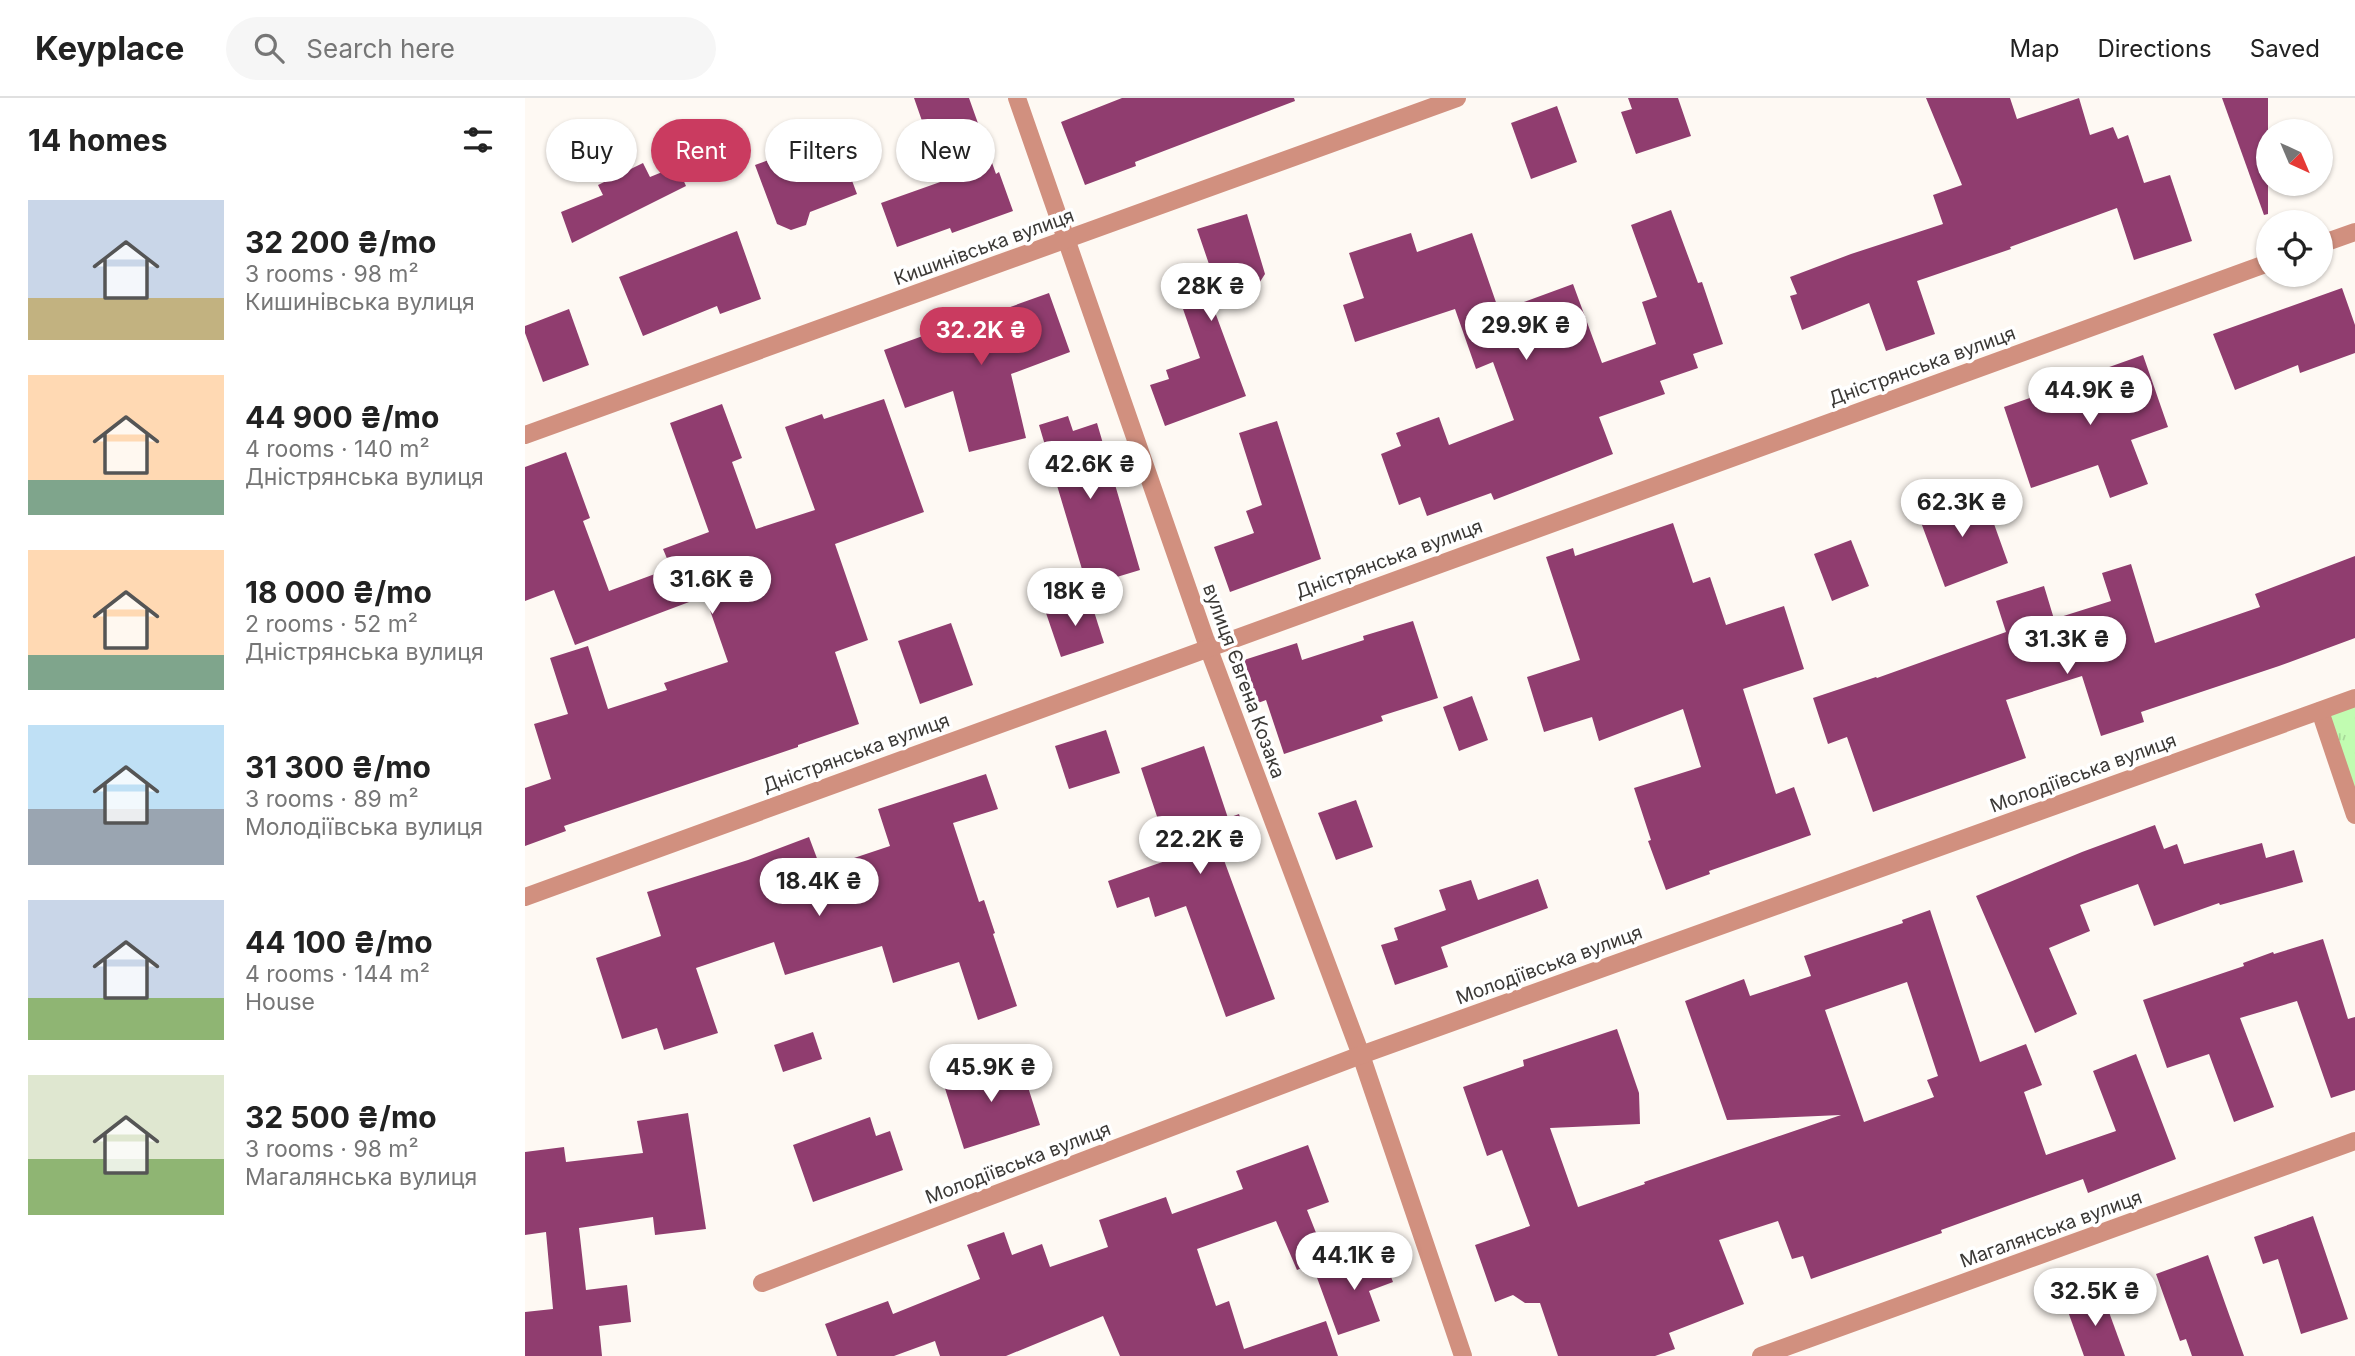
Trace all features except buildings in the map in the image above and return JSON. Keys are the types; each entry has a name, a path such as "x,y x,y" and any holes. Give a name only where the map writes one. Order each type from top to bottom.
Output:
{"street":[{"name":"вулиця Євгена Козака","path":"1017,98 1208,647 1361,1055 1463,1356"},
{"name":"Кишинівська вулиця","path":"525,435 1457,98"},
{"path":"2333,240 2355,232"},
{"name":"Дністрянська вулиця","path":"525,897 2256,267"},
{"name":"Молодіївська вулиця","path":"762,1283 1361,1055 2355,698"},
{"path":"2320,711 2355,815"},
{"name":"Магалянська вулиця","path":"1761,1356 2355,1141"}],"green space":[{"path":"2355,696 2355,818 2319,710"}]}
